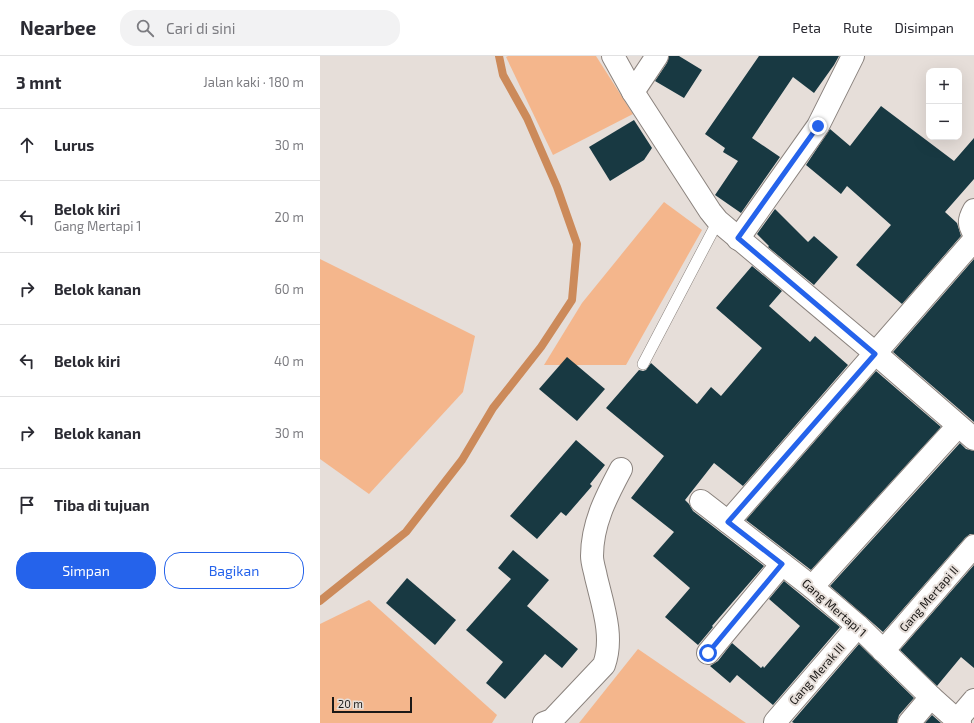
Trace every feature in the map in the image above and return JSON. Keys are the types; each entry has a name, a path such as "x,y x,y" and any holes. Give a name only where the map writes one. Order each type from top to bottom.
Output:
{"street":[{"path":"613,56 633,92 718,221 966,433 812,587"},
{"path":"633,92 657,56"},
{"path":"738,238 818,126 852,56"},
{"path":"974,210 969,218 970,227 974,233"},
{"path":"728,522 974,240"},
{"path":"544,723 552,720 604,665 607,656 608,628 592,558 597,520 604,501 621,469"},
{"name":"Gang Mertapi 1","path":"701,501 812,587 858,626 931,697 959,721"},
{"name":"Gang Mertapi II","path":"883,651 974,546"},
{"path":"708,653 782,564"},
{"name":"Gang Merak III","path":"775,722 858,626"},
{"path":"909,723 931,697"},
{"path":"959,721 974,700"}],"lane":[{"path":"642,364 718,221"}],"shaded area":[{"path":"596,56 633,114 553,155 506,57"},
{"path":"664,202 702,230 626,365 544,365 582,303"},
{"path":"320,259 475,336 463,392 369,494 320,459"},
{"path":"369,600 497,715 492,723 320,723 320,624"},
{"path":"638,649 746,723 579,723"}],"building":[{"path":"669,56 679,56 702,70 684,98 655,81 667,63"},
{"path":"759,56 839,56 814,93 793,77 752,138 780,157 741,213 715,195 738,161 723,152 725,148 705,134"},
{"path":"881,106 954,161 974,138 974,179 945,212 957,223 961,236 902,304 856,265 891,225 847,186 841,194 806,165 830,129 850,146"},
{"path":"634,120 652,148 644,160 610,181 589,147"},
{"path":"775,209 808,242 814,236 838,257 814,285 768,247 769,246 757,234"},
{"path":"974,259 974,422 893,352"},
{"path":"752,266 782,291 769,306 810,342 815,336 848,365 743,486 714,463 685,500 693,511 764,566 712,626 713,627 698,645 665,617 690,588 653,556 674,532 631,498 664,456 606,408 639,370 646,370 651,363 697,404 711,387 721,396 762,348 716,308"},
{"path":"567,357 605,389 577,421 539,389"},
{"path":"876,371 941,427 811,570 746,520"},
{"path":"576,440 605,465 590,484 592,486 566,516 561,512 537,539 510,516"},
{"path":"960,443 966,449 974,451 974,534 970,534 965,538 883,632 830,586"},
{"path":"513,550 549,580 527,606 578,649 562,668 545,654 505,699 486,683 503,662 466,630 511,579 498,568"},
{"path":"974,565 974,668 961,657 937,686 900,650"},
{"path":"407,578 456,620 435,645 386,603"},
{"path":"784,581 840,627 773,705 737,675 730,683 710,666 718,661 732,643 761,668 763,666 764,668 800,626 769,599"},
{"path":"859,644 914,698 899,715 897,723 792,722"},
{"path":"932,715 941,723 925,723"}],"waterway":[{"path":"320,601 406,532 462,460 493,408 541,347 572,300 577,244 557,187 527,118 503,75 499,56"}],"route":[{"path":"708,653 782,564 728,522 875,354 738,238 818,126"}]}
